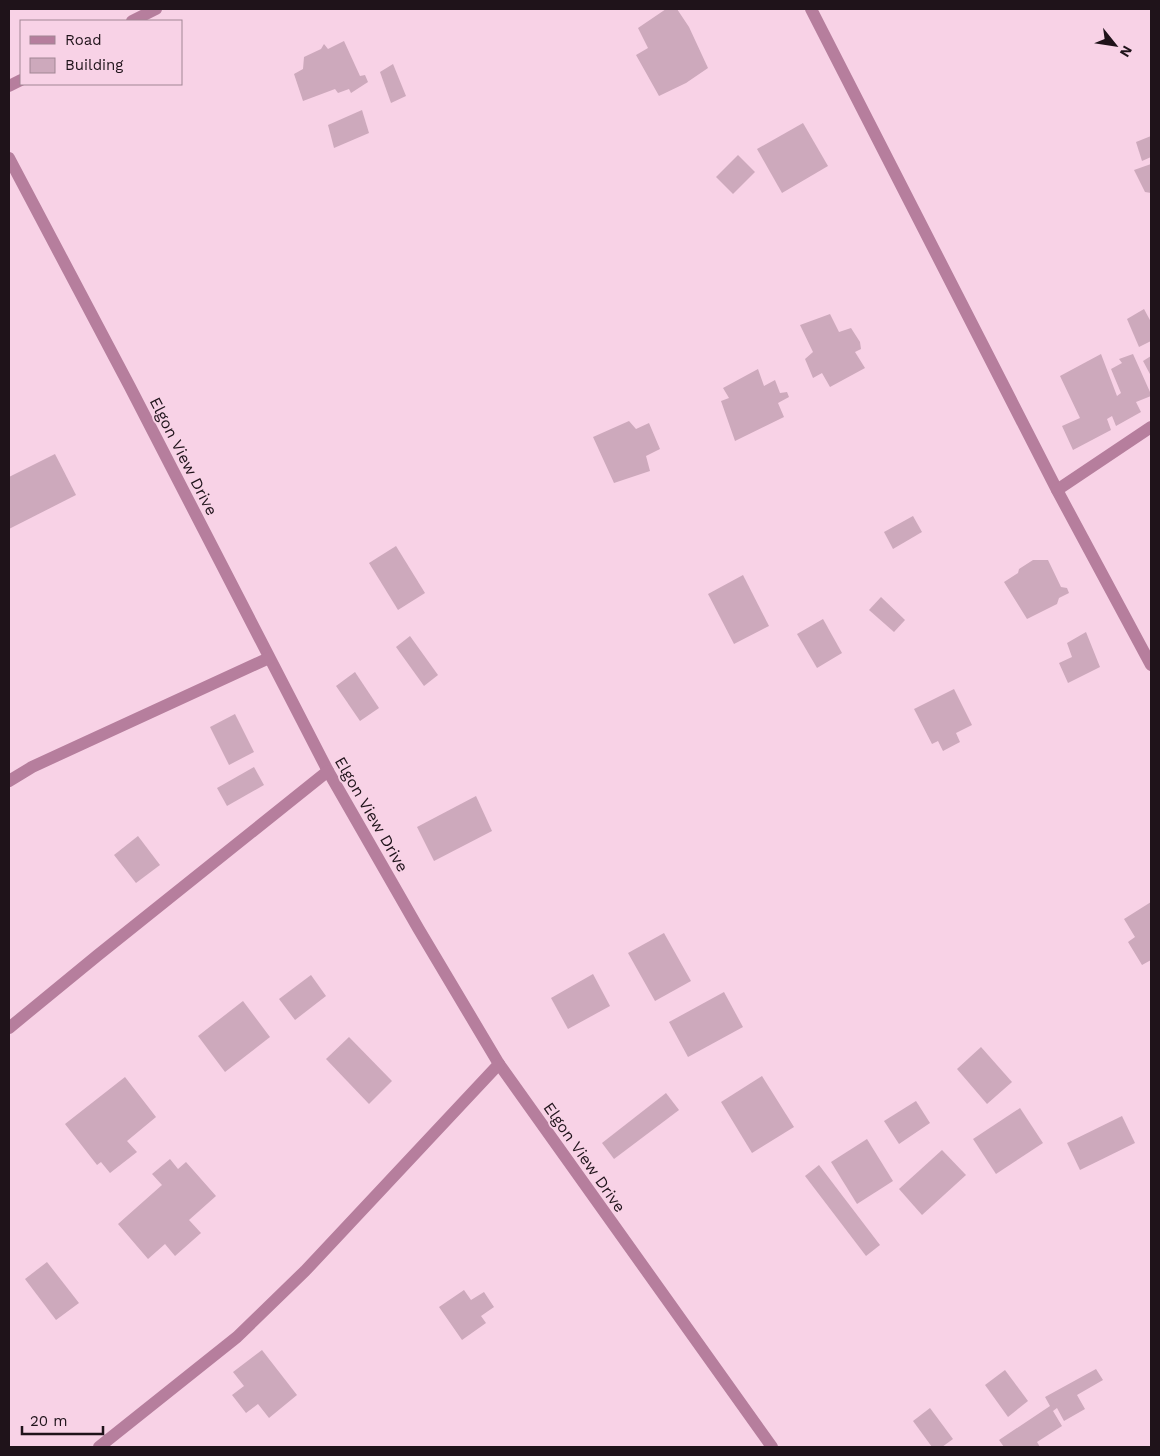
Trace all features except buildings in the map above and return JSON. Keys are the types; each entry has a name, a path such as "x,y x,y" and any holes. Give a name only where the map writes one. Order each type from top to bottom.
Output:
{"street":[{"path":"134,20 156,9"},
{"path":"811,9 1056,490 1151,665"},
{"name":"Elgon View Drive","path":"9,158 130,387 328,771 418,928 499,1064 772,1447"},
{"path":"1056,490 1151,427"},
{"path":"9,781 32,767 269,658"},
{"path":"9,1028 328,771"},
{"path":"99,1447 237,1337 305,1271 499,1064"}]}
